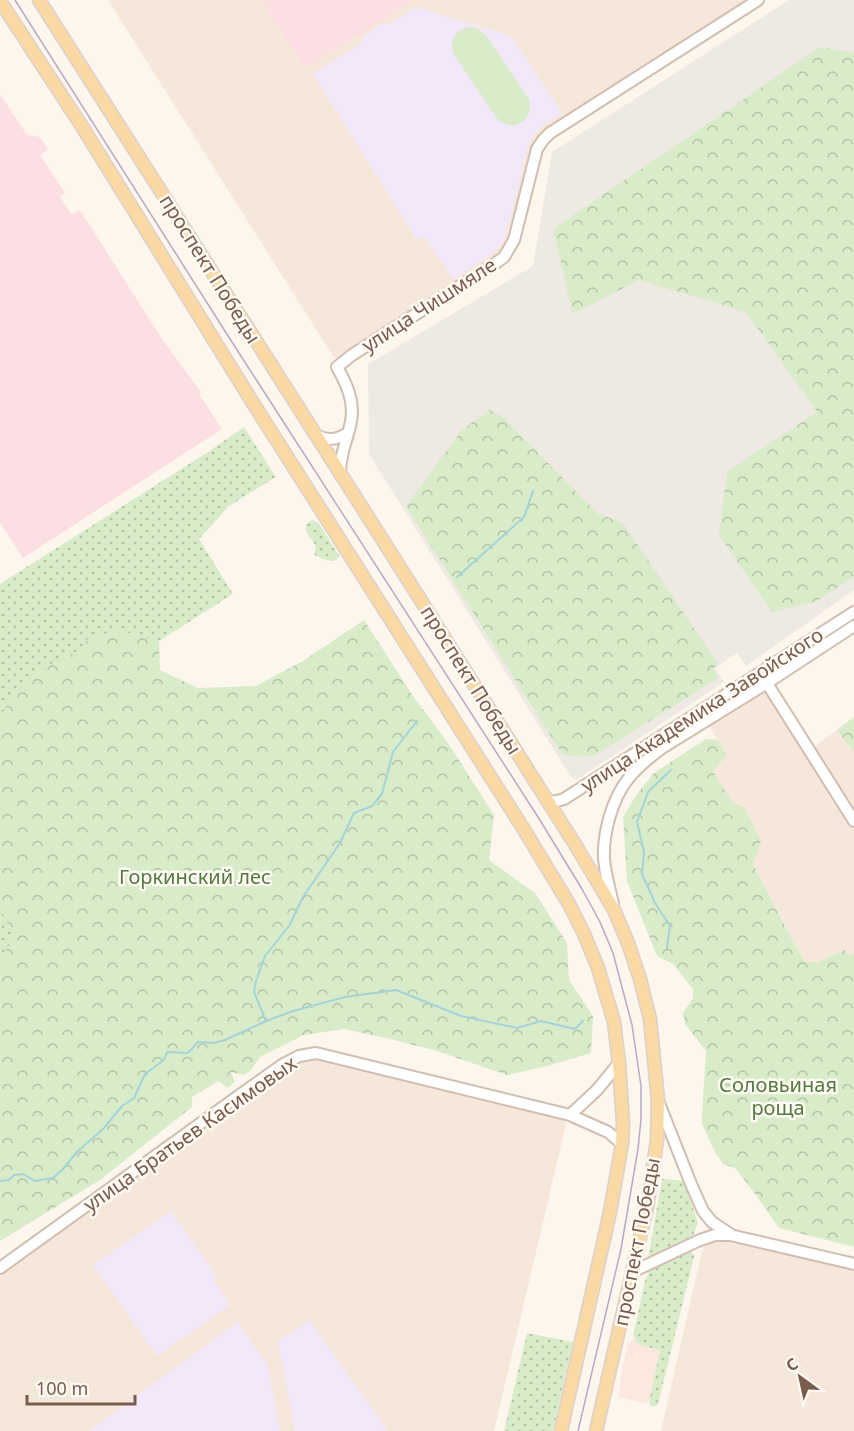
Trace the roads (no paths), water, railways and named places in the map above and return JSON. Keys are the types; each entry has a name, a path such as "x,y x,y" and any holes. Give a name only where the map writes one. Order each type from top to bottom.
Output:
{"main road":[{"name":"проспект Победы","path":"39,0 576,846 614,910 628,944 650,1019 658,1100 657,1140 648,1202 634,1271 596,1431"},
{"name":"проспект Победы","path":"0,1 89,138 523,828 569,904 598,968 614,1022 620,1063 622,1144 610,1212 561,1431"}],"street":[{"name":"улица Чишмяле","path":"340,472 342,452 351,423 352,400 345,380 337,367 504,257 514,240 537,149 550,133 758,0"},
{"path":"316,435 324,439 336,439 348,433"},
{"name":"улица Академика Завойского","path":"548,802 564,799 854,612"},
{"name":"улица Академика Завойского","path":"614,910 604,858 606,832 613,806 627,780 646,760 662,748 854,626"},
{"path":"760,672 854,821"},
{"name":"улица Братьев Касимовых","path":"0,1268 282,1065 299,1056 316,1053 570,1114 608,1132 622,1144"},
{"path":"570,1114 620,1063"},
{"path":"658,1100 703,1211 712,1222 730,1235"},
{"path":"634,1271 715,1234 730,1235 854,1264"}],"waterway":[{"path":"457,577 524,517 533,491"},
{"path":"266,1021 254,992 265,956 289,926 303,897 340,843 354,813 372,806 382,794 393,752 417,721"},
{"path":"667,948 670,926 655,903 642,874 644,852 637,822 648,792 671,770"},
{"path":"0,1181 23,1174 35,1181 53,1178 104,1128 122,1106 134,1098 145,1074 164,1060 167,1052 188,1053 198,1042 214,1043 225,1040 293,1011 345,997 396,990 461,1016 517,1028 541,1021 575,1029 583,1021"}],"tram line":[{"path":"15,0 538,817 582,889 600,922 613,953 632,1025 641,1086 641,1119 621,1249 578,1431"}],"park label":[{"name":"Горкинский лес","path":"195,877"},
{"name":"Соловьиная роща","path":"778,1096"}]}
